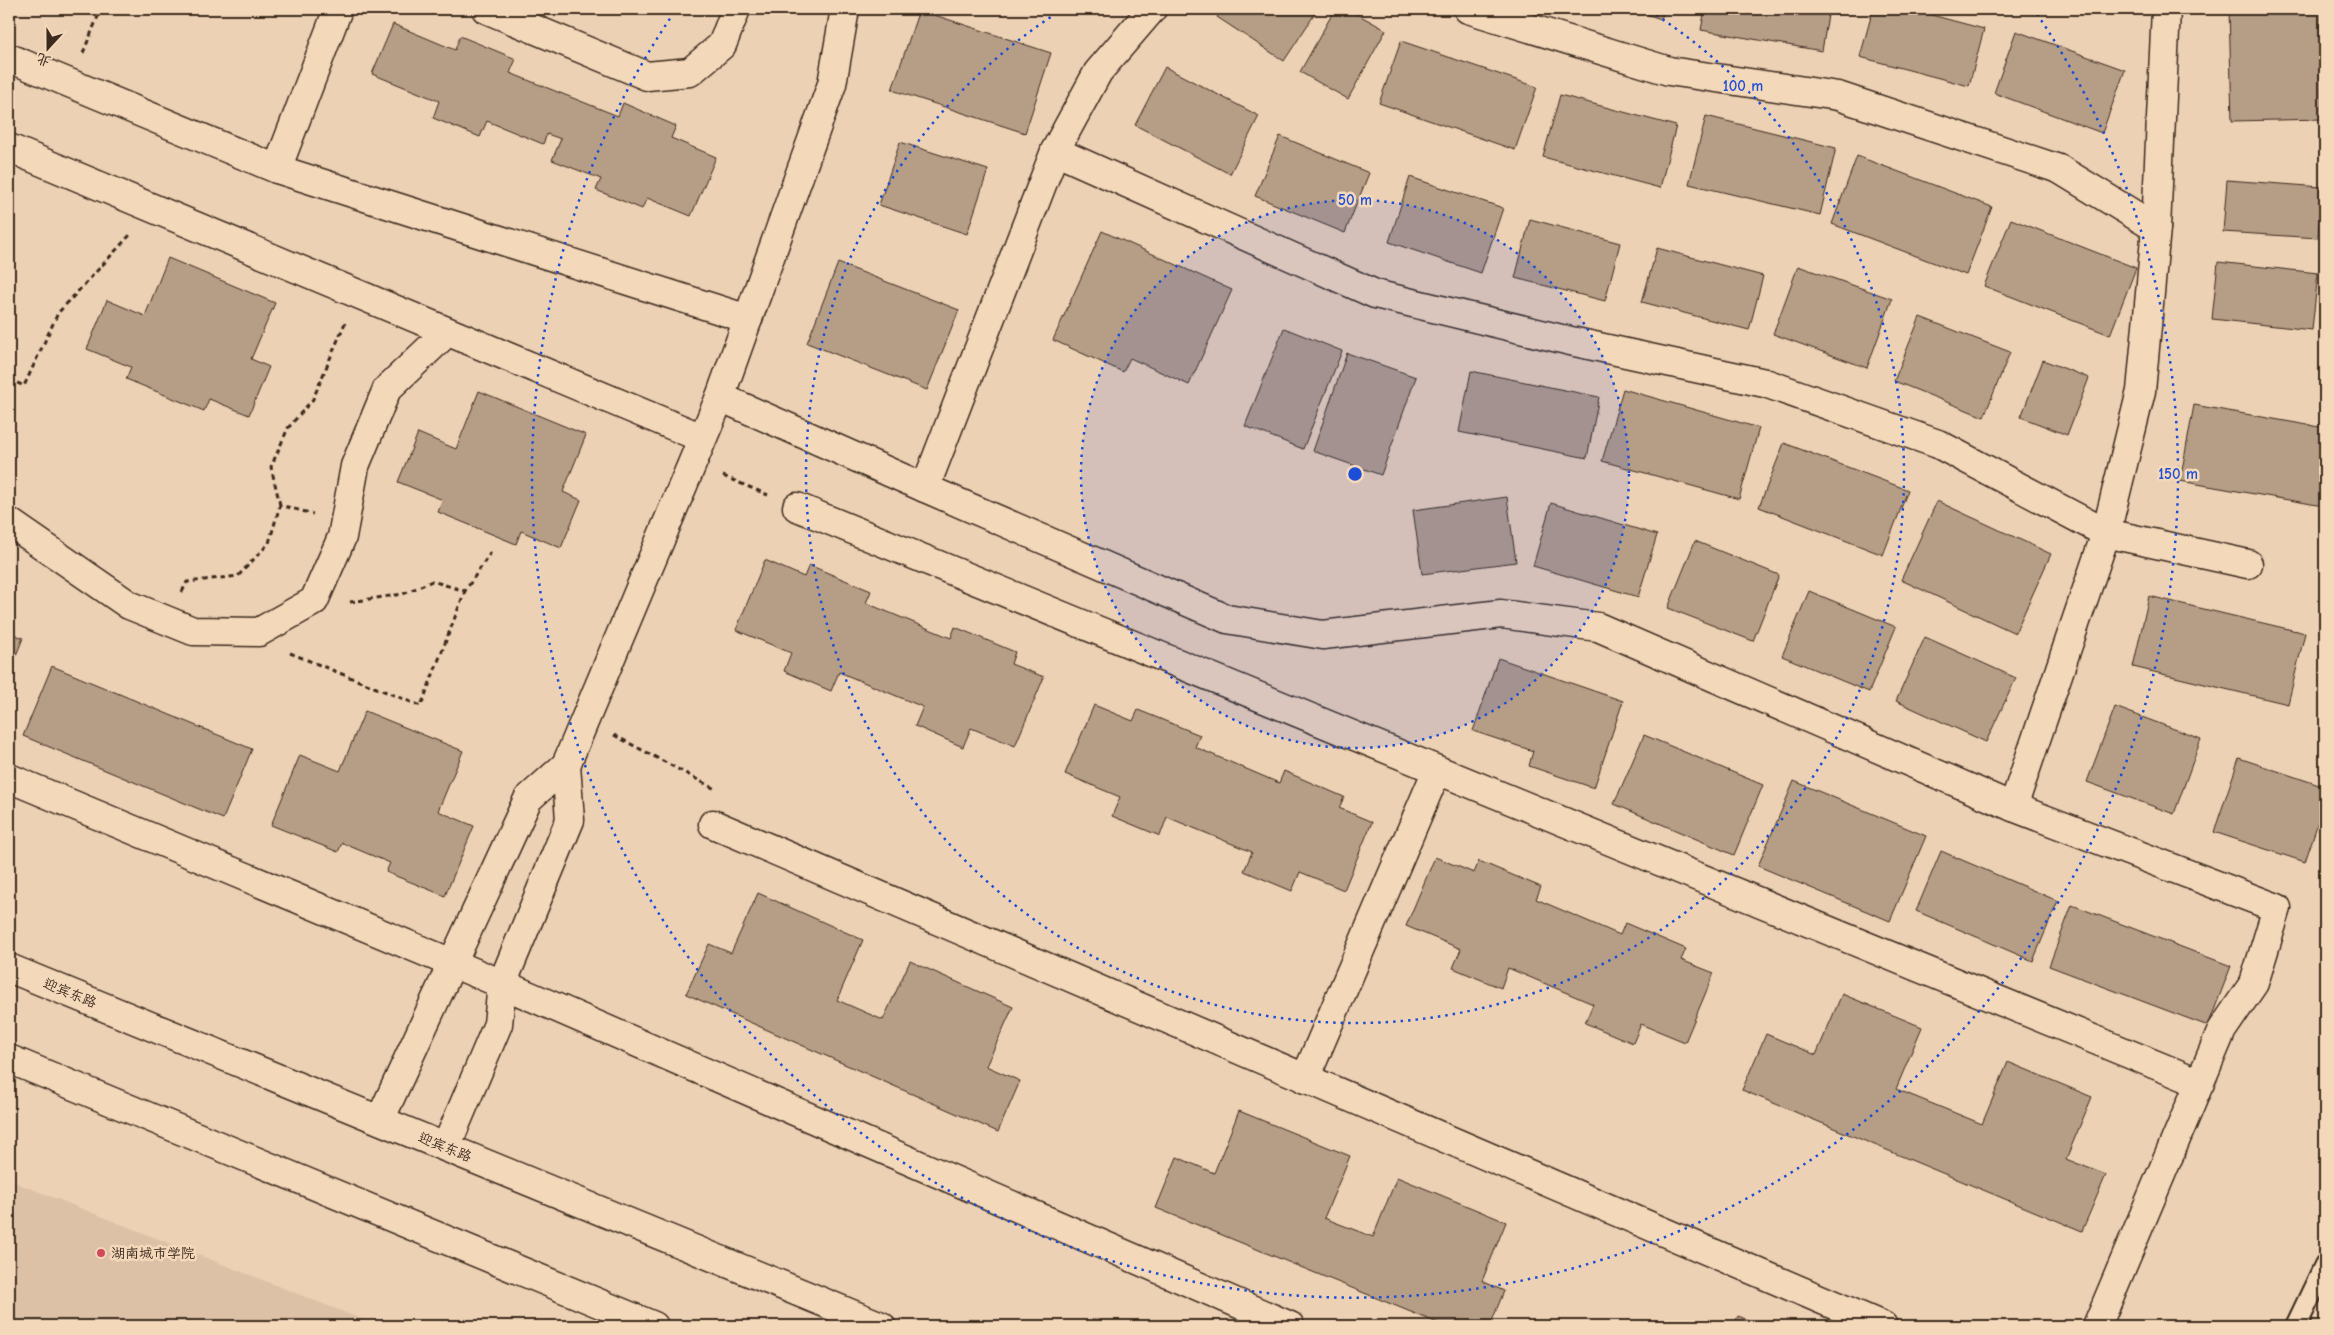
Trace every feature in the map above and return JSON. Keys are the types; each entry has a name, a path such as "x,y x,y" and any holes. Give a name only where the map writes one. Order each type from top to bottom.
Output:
{"main road":[{"path":"277,169 338,9"},
{"path":"486,9 647,76 690,72 722,45 736,9"},
{"path":"380,1120 528,799 566,765 585,720 720,397 832,84 845,9"},
{"path":"926,488 1055,151 1098,72 1152,9"},
{"path":"1468,9 1669,70 1838,96 2059,169 2156,228"},
{"path":"2013,807 2106,532 2141,391 2156,228 2167,36 2166,9"},
{"path":"9,58 277,169 748,319"},
{"path":"9,148 702,438"},
{"path":"1055,151 1375,294 1566,340 1765,383 1938,444 2106,532 2248,564"},
{"path":"9,522 130,604 193,631 259,632 314,601 342,538 355,466 387,389 447,332"},
{"path":"720,397 1227,619 1323,635 1501,614 1598,627 2013,807 2276,908 2254,983 2222,1030 2097,1326"},
{"path":"797,507 2200,1083"},
{"path":"446,1147 498,1024 502,984 570,820 566,765"},
{"path":"1305,1079 1437,770"},
{"path":"9,778 502,984 1290,1326"},
{"path":"713,824 1883,1326"},
{"name":"迎宾东路","path":"9,968 881,1326"},
{"path":"10,1064 654,1326"}],"lane":[{"path":"2296,1326 2325,1265"}],"path":[{"path":"91,9 99,14"},
{"path":"71,84 101,9"},
{"path":"9,379 24,386 58,313 154,209"},
{"path":"169,621 187,582 238,576 269,543 280,505 271,467 288,428 313,399 357,294"},
{"path":"692,463 797,507"},
{"path":"280,505 344,522"},
{"path":"259,632 269,644 422,706 465,591 493,549"},
{"path":"314,601 336,605 403,594 432,581 465,591"},
{"path":"585,720 717,790 713,824"}],"shaded area":[{"name":"湖南城市学院","path":"9,1180 379,1326 9,1326"}],"building":[{"path":"1222,9 1318,9 1284,61 1217,17"},
{"path":"1335,9 1348,9 1386,30 1348,99 1300,72"},
{"path":"1631,9 1665,9 1661,19"},
{"path":"1705,9 1829,9 1822,51 1701,30"},
{"path":"1873,9 1909,9 1984,29 1969,86 1860,57"},
{"path":"2229,9 2325,9 2325,119 2232,121"},
{"path":"919,10 1051,53 1025,133 892,90"},
{"path":"393,24 455,50 460,36 516,59 510,73 618,116 623,103 676,126 671,138 716,157 691,216 647,198 642,209 596,190 601,179 552,160 561,139 547,134 543,144 487,121 480,137 433,118 439,101 372,74"},
{"path":"2016,31 2125,70 2102,133 1994,93"},
{"path":"1401,41 1537,87 1515,150 1379,103"},
{"path":"1165,67 1259,116 1230,174 1135,125"},
{"path":"1560,95 1676,126 1660,188 1543,157"},
{"path":"1706,116 1836,148 1820,215 1689,184"},
{"path":"1280,136 1369,173 1345,233 1255,196"},
{"path":"900,142 988,170 967,234 879,205"},
{"path":"1857,156 1992,207 1966,275 1832,224"},
{"path":"1410,177 1503,208 1481,273 1389,242"},
{"path":"2227,180 2322,187 2318,238 2223,232"},
{"path":"1530,219 1620,243 1605,301 1515,278"},
{"path":"2011,219 2136,268 2110,335 1984,286"},
{"path":"1102,231 1232,290 1189,385 1130,358 1123,372 1053,340"},
{"path":"1657,248 1763,276 1749,330 1642,302"},
{"path":"168,258 275,303 251,359 269,367 249,415 209,399 204,411 126,379 131,367 87,349 107,300 145,316"},
{"path":"2218,262 2318,273 2312,330 2212,319"},
{"path":"838,263 959,310 927,390 807,343"},
{"path":"1798,266 1892,299 1867,368 1773,334"},
{"path":"1920,317 2010,352 1984,417 1894,381"},
{"path":"1284,328 1342,351 1303,449 1245,426"},
{"path":"1347,353 1416,377 1381,475 1313,451"},
{"path":"2043,360 2089,378 2067,435 2021,417"},
{"path":"1471,371 1599,397 1587,458 1459,432"},
{"path":"1623,389 1759,428 1739,499 1602,461"},
{"path":"479,391 586,435 563,492 581,500 561,548 521,531 516,544 438,512 443,500 398,482 418,433 456,449"},
{"path":"2194,405 2325,428 2325,491 2323,506 2180,481"},
{"path":"1784,443 1908,490 1883,555 1759,507"},
{"path":"1507,497 1516,562 1422,574 1413,510"},
{"path":"1937,501 2051,554 2015,633 1901,580"},
{"path":"1551,503 1657,535 1638,597 1533,566"},
{"path":"1695,541 1779,575 1753,641 1668,608"},
{"path":"765,560 804,577 809,565 871,591 866,603 951,638 955,627 1015,652 1011,664 1044,677 1015,746 971,728 963,747 915,726 923,707 839,672 831,691 784,671 791,653 736,630"},
{"path":"1809,591 1896,627 1869,692 1782,656"},
{"path":"2149,596 2305,633 2288,704 2133,667"},
{"path":"9,632 23,638 9,673"},
{"path":"1925,637 2016,678 1986,742 1896,701"},
{"path":"1498,658 1623,701 1594,788 1529,766 1533,751 1473,731"},
{"path":"52,666 252,749 223,819 23,736"},
{"path":"1094,705 1133,721 1138,710 1200,735 1195,747 1279,783 1284,771 1344,797 1339,808 1372,822 1344,890 1300,872 1292,891 1244,871 1252,852 1167,817 1160,836 1112,816 1120,797 1065,774"},
{"path":"2115,707 2201,739 2174,814 2087,782"},
{"path":"365,711 463,751 438,811 474,826 445,896 386,872 390,863 342,843 338,852 271,825 300,755 340,771"},
{"path":"1644,735 1763,785 1734,855 1614,804"},
{"path":"2239,758 2325,787 2325,801 2305,862 2214,832"},
{"path":"1794,781 1926,836 1890,921 1758,866"},
{"path":"1941,851 2058,901 2033,961 1916,911"},
{"path":"1435,857 1474,873 1479,861 1541,887 1536,899 1620,935 1625,923 1686,949 1681,960 1714,973 1685,1042 1641,1024 1633,1043 1585,1023 1593,1004 1508,968 1501,988 1453,968 1461,949 1406,926"},
{"path":"758,893 863,940 837,1000 883,1020 910,961 1013,1007 986,1066 1020,1081 998,1132 686,994 709,944 731,953"},
{"path":"2072,905 2231,966 2208,1026 2049,966"},
{"path":"1842,994 1922,1027 1896,1089 1982,1124 2008,1062 2092,1097 2066,1159 2106,1175 2082,1231 1742,1090 1766,1034 1816,1055"},
{"path":"1239,1111 1350,1156 1324,1218 1373,1237 1397,1177 1506,1222 1482,1281 1504,1291 1490,1326 1445,1326 1156,1208 1177,1157 1214,1173"},
{"path":"1738,1316 1764,1326 1733,1326"}],"place":[{"name":"湖南城市学院","path":"101,1253"}]}
